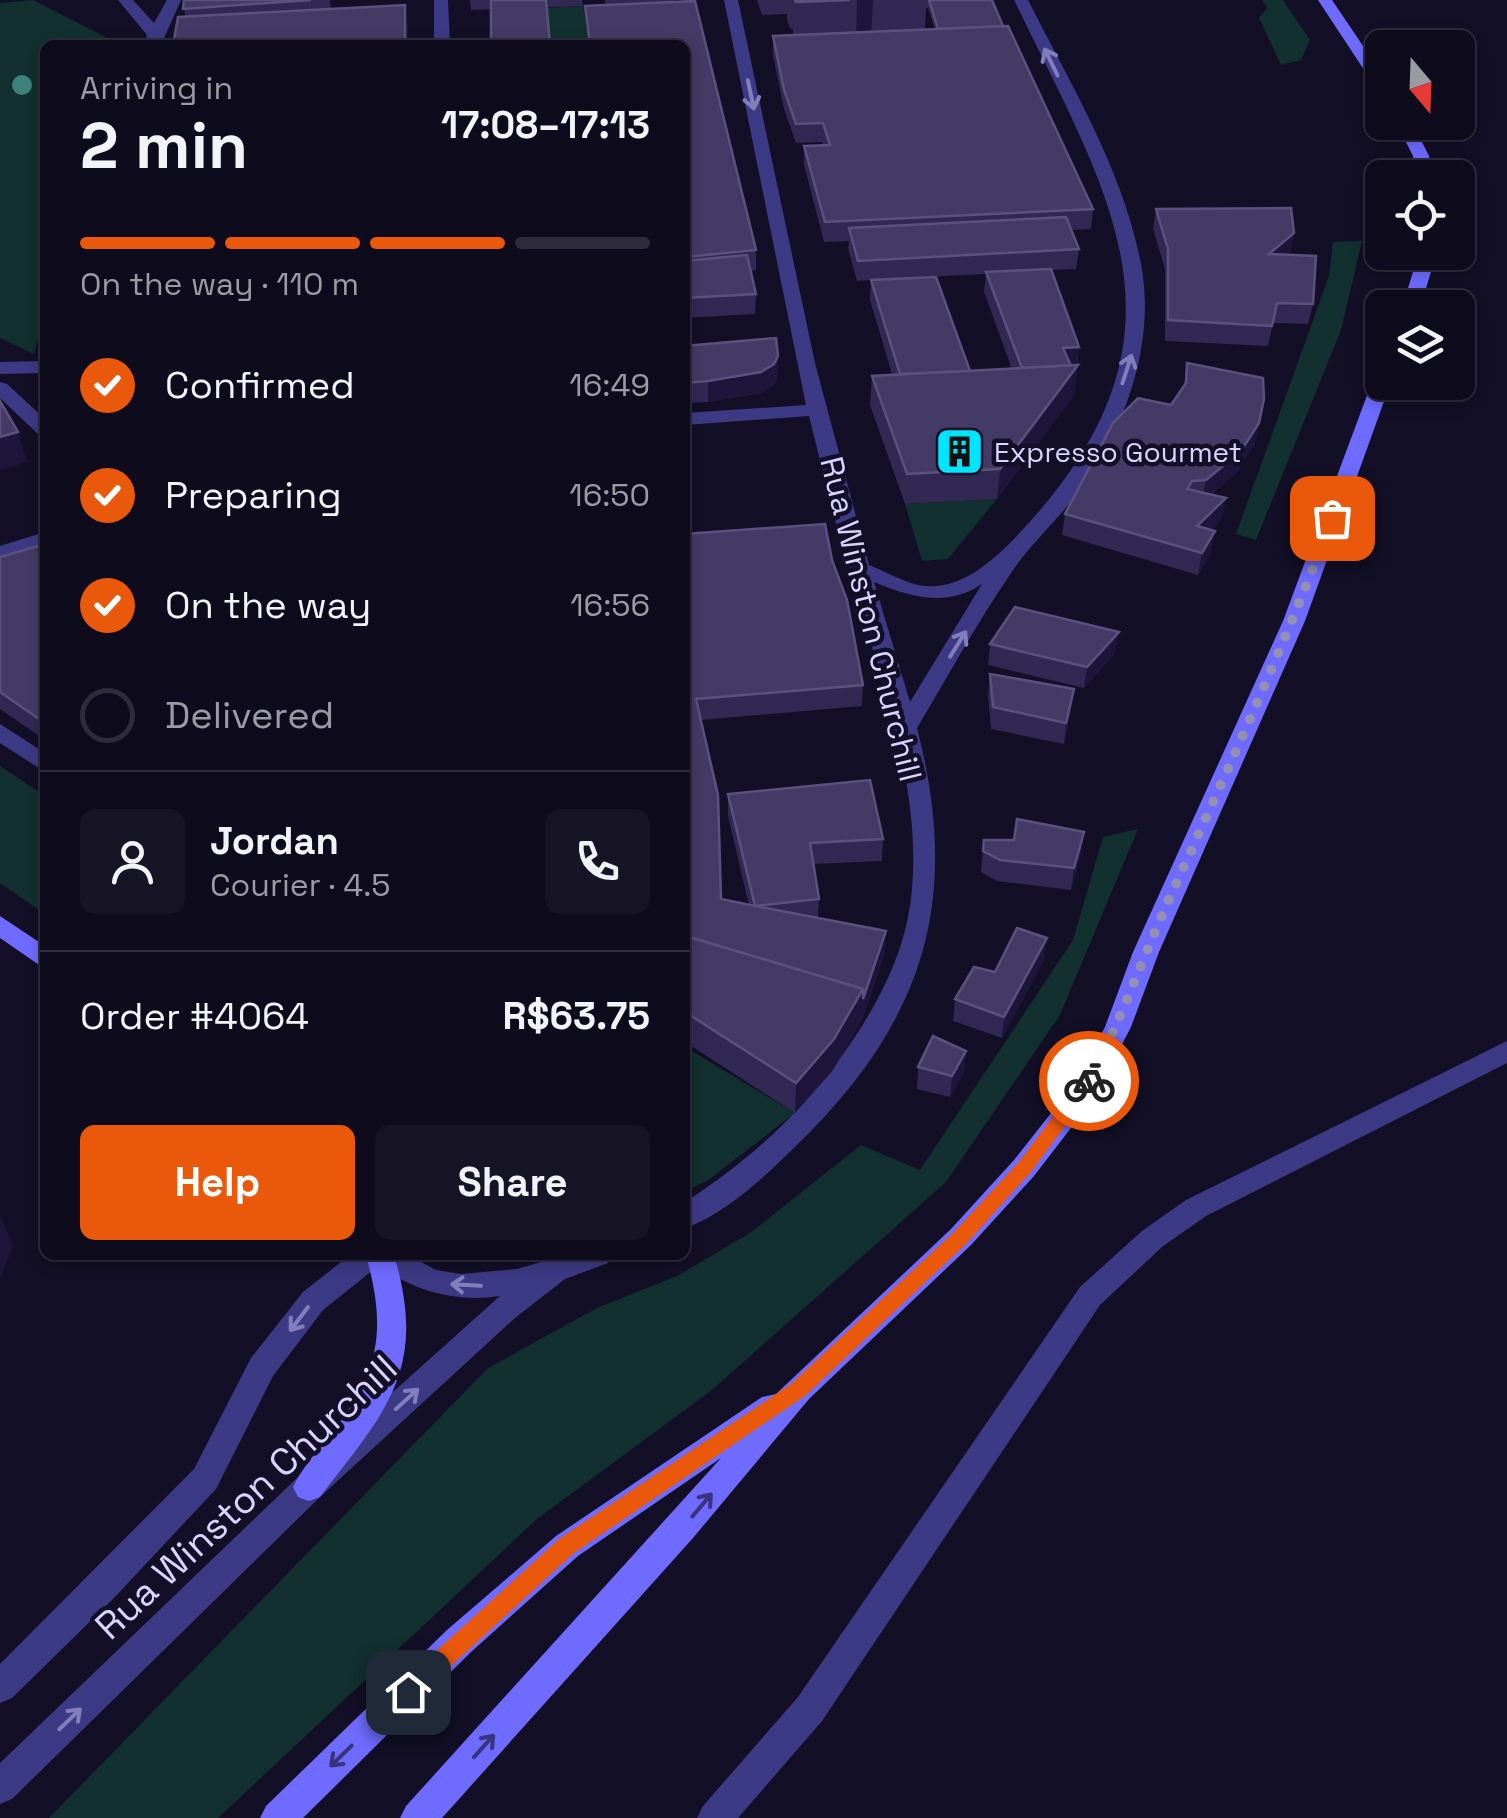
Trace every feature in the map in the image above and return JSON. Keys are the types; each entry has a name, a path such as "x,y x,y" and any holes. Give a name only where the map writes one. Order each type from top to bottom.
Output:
{"street":[{"path":"125,0 154,39 174,0"},
{"path":"442,0 442,40"},
{"name":"Rua Winston Churchill","path":"690,1212 778,1146 861,1046 905,977 922,909 926,851 906,726 859,569 818,410 730,0"},
{"path":"906,726 1015,553 1080,476 1118,398 1135,345 1137,304 1125,235 1098,161 1021,0"},
{"path":"1325,0 1365,60"},
{"path":"0,368 40,366"},
{"path":"0,388 40,425"},
{"path":"418,1818 682,1528 798,1390 960,1237 1024,1168 1084,1091 1118,1027 1146,952 1294,621 1375,400"},
{"path":"690,419 818,410"},
{"path":"0,554 40,540"},
{"path":"859,569 917,592 957,591 1015,553"},
{"path":"0,732 40,760"},
{"path":"0,925 40,956"},
{"path":"715,1818 810,1709 1090,1296 1152,1239 1196,1208 1507,1050"},
{"name":"Rua Winston Churchill","path":"0,1687 101,1589 205,1479 262,1367 312,1301 365,1260"},
{"path":"309,1487 364,1415 394,1358 398,1327 384,1260"},
{"name":"Rua Winston Churchill","path":"388,1260 406,1274 441,1284 494,1287 585,1260"},
{"name":"Rua Winston Churchill","path":"0,1787 309,1487 504,1309 554,1272"},
{"path":"278,1818 459,1641 567,1546 798,1390"}],"green space":[{"path":"33,0 111,40 40,40 40,332 34,354 0,338 0,3"},
{"path":"1262,0 1283,0 1310,40 1301,60 1281,65 1259,18 1267,8"},
{"path":"583,6 588,40 549,40 546,8"},
{"path":"1362,241 1341,330 1256,540 1236,534 1329,276 1333,242"},
{"path":"997,499 948,559 922,561 905,504"},
{"path":"0,766 40,793 40,911 0,883"},
{"path":"1138,829 1060,1015 946,1182 712,1390 537,1519 218,1818 49,1818 488,1368 597,1308 677,1276 750,1233 861,1145 920,1170 1073,940 1103,837"},
{"path":"690,1050 795,1113 707,1181 690,1189"}],"building":[{"path":"184,0 311,0 183,9"},
{"path":"491,0 546,0 550,40 491,40"},
{"path":"929,0 992,0 1003,26 938,29"},
{"path":"695,1 756,250 690,257 690,40 589,40 585,6"},
{"path":"405,5 405,40 174,40 178,17"},
{"path":"1008,26 1093,209 825,222 804,146 830,145 823,123 796,124 784,90 773,36"},
{"path":"1291,208 1294,233 1269,254 1316,256 1313,304 1277,303 1272,326 1168,320 1168,249 1156,209"},
{"path":"1066,217 1079,249 858,261 849,228"},
{"path":"747,255 756,294 690,298 690,261"},
{"path":"1051,269 1079,347 1063,348 1071,366 1022,368 986,272"},
{"path":"936,277 970,371 900,374 871,280"},
{"path":"776,338 778,356 774,364 761,372 690,383 690,346"},
{"path":"1187,363 1263,378 1259,423 1241,451 1206,480 1192,481 1187,489 1226,498 1197,526 1215,531 1202,553 1065,514 1113,423 1138,398 1171,405 1186,383"},
{"name":"Expresso Gourmet","path":"1078,365 1000,469 907,474 872,376"},
{"path":"0,401 18,432 0,437"},
{"path":"825,524 832,560 847,600 863,685 696,699 718,795 721,899 886,931 863,999 863,989 690,937 690,534"},
{"path":"40,545 40,720 0,692 0,557"},
{"path":"1015,607 1119,632 1087,667 990,644"},
{"path":"990,674 1074,689 1066,723 993,707"},
{"path":"870,780 883,839 810,843 819,899 755,906 728,794"},
{"path":"1017,819 1084,832 1074,868 1000,860 983,851 984,840 1014,840"},
{"path":"1017,928 1047,938 1004,1017 955,999 974,967 995,972"},
{"path":"690,937 863,989 834,1039 796,1083 690,1015"},
{"path":"933,1036 966,1051 952,1076 918,1067"}],"way so far":[{"path":"1089,1081 1118,1027 1146,952 1294,621 1332,518"}],"place":[{"name":"Expresso Gourmet","path":"959,452"}],"route":[{"path":"408,1692 459,1641 567,1546 798,1390 960,1237 1024,1168 1089,1081"}]}
